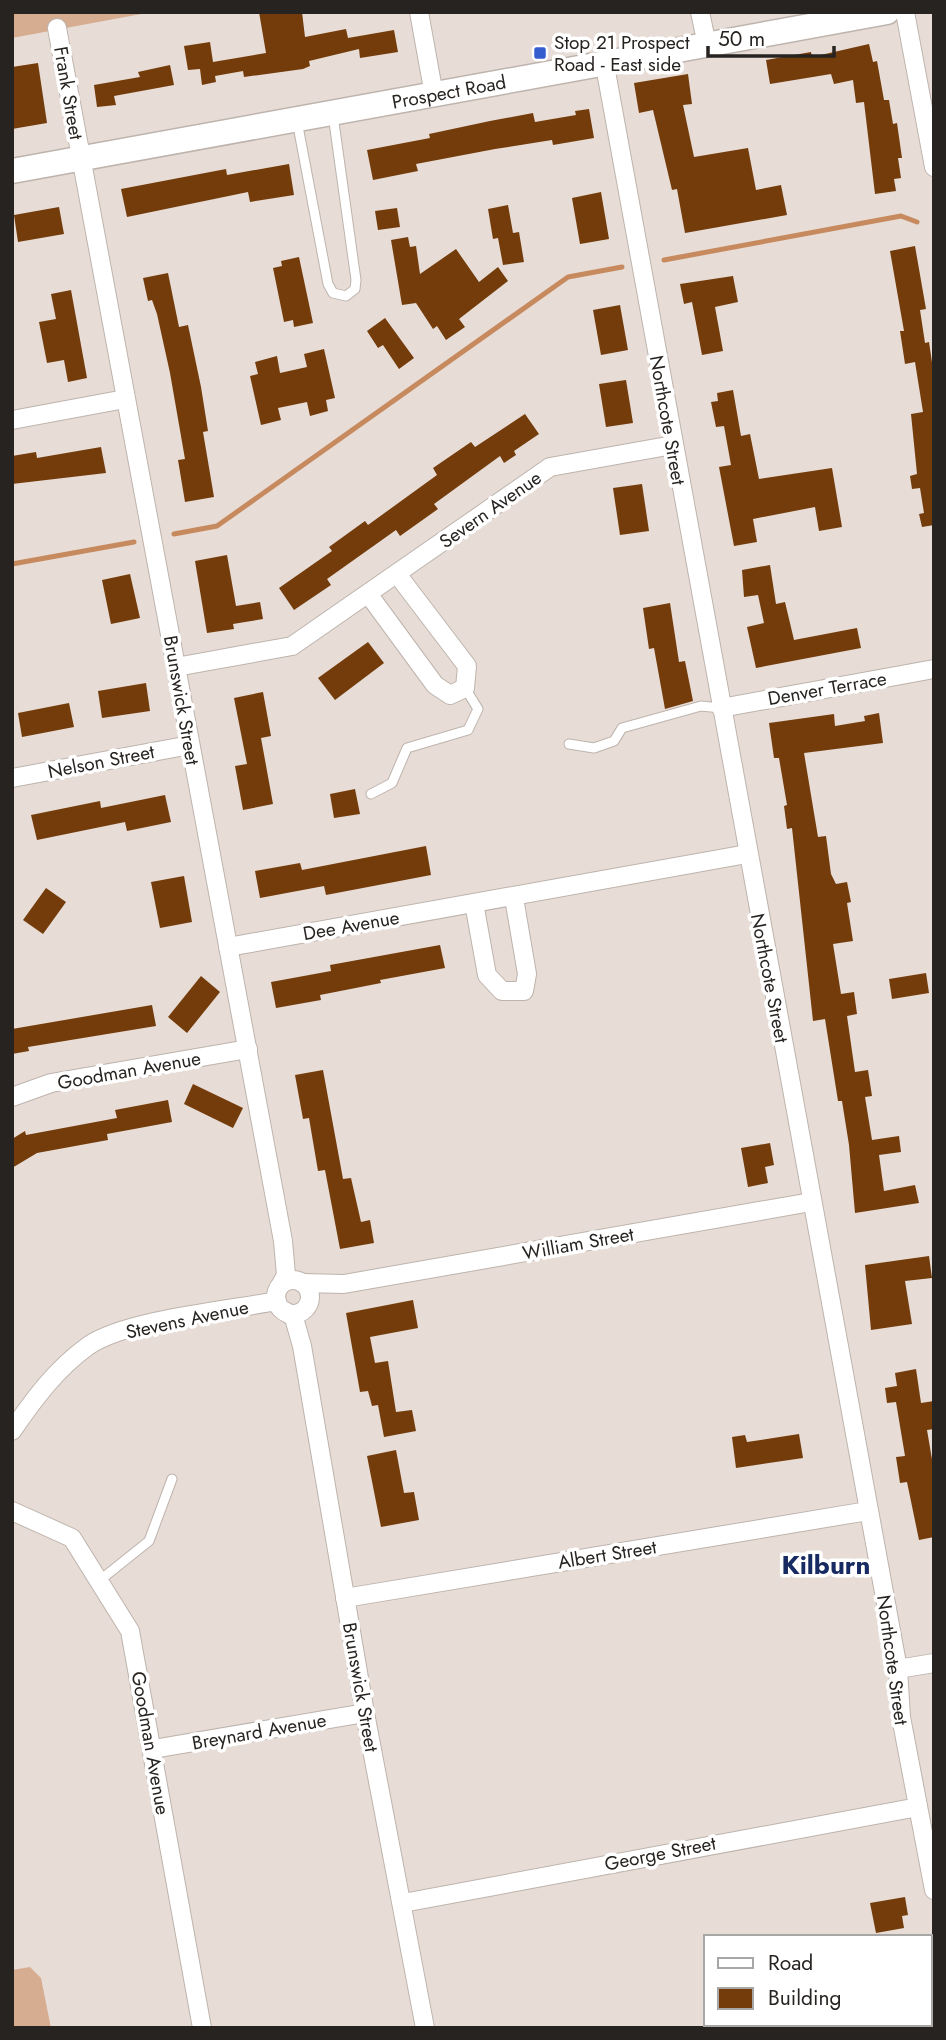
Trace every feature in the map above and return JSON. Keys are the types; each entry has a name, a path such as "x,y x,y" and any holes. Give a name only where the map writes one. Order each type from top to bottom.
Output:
{"main road":[{"name":"Prospect Road","path":"12,171 434,94 605,66 887,12"}],"street":[{"path":"419,12 434,94"},
{"path":"700,12 707,45"},
{"path":"905,12 934,167"},
{"name":"Frank Street","path":"57,28 80,159"},
{"name":"Northcote Street","path":"605,66 898,1669 901,1717 918,1807 930,1852 934,1890"},
{"name":"Brunswick Street","path":"80,159 248,1049 283,1241 290,1303 302,1346 365,1713 425,2028"},
{"path":"12,420 125,399"},
{"name":"Severn Avenue","path":"176,667 292,646 550,467 673,445"},
{"path":"369,595 435,685 450,695 465,688 467,666 397,574"},
{"name":"Denver Terrace","path":"721,708 934,669"},
{"name":"Nelson Street","path":"12,778 190,744"},
{"name":"Dee Avenue","path":"228,947 514,898 747,854"},
{"path":"474,903 487,975 502,991 524,991 527,974 514,898"},
{"name":"Goodman Avenue","path":"12,1097 51,1083 248,1049"},
{"name":"William Street","path":"344,1284 289,1280 290,1303 344,1284 811,1202"},
{"name":"Brunswick Street","path":"283,1241 309,1294 290,1303"},
{"name":"Stevens Avenue","path":"12,1431 37,1393 90,1345 128,1328 290,1303"},
{"name":"Goodman Avenue","path":"12,1511 72,1538 130,1631 202,2028"},
{"name":"Albert Street","path":"345,1598 868,1511"},
{"path":"898,1669 934,1663"},
{"name":"Breynard Avenue","path":"153,1749 365,1713"},
{"name":"George Street","path":"402,1903 918,1807"}],"lane":[{"path":"297,120 328,284 333,292 346,296 355,289 356,280 333,113"},
{"path":"371,793 392,783 407,748 468,730 478,709 465,688"},
{"path":"569,744 594,748 614,741 622,728 701,706 721,708"},
{"path":"99,1581 149,1541 172,1479"}],"shaded area":[{"path":"12,12 152,12 12,38"},
{"path":"30,1967 41,1978 51,2028 12,2028 12,1970"}],"building":[{"path":"259,12 302,12 305,37 346,29 348,38 394,30 398,52 360,58 359,49 309,61 310,66 303,69 244,77 243,71 215,76 216,82 202,85 200,69 188,70 184,46 210,42 213,62 266,53"},
{"path":"869,44 873,62 877,61 884,100 889,100 893,124 897,123 902,158 898,158 901,178 894,179 896,191 875,194 864,102 856,103 853,80 834,84 831,74 770,84 766,60 811,52 812,57"},
{"path":"38,63 47,123 12,129 12,67"},
{"path":"170,65 174,85 114,96 116,105 97,107 94,85 140,77 138,72"},
{"path":"688,74 692,104 683,105 694,157 748,148 756,190 781,185 787,215 685,233 677,189 672,190 653,110 639,113 634,83"},
{"path":"589,109 594,138 553,145 552,140 416,164 418,171 373,180 367,150 430,138 429,134 533,113 535,122 576,115 575,111"},
{"path":"289,164 294,195 250,202 248,192 127,217 121,189 226,169 227,175"},
{"path":"601,192 609,239 580,244 572,198"},
{"path":"508,205 513,233 519,232 524,262 503,265 498,238 493,239 488,209"},
{"path":"59,207 64,234 18,242 14,215"},
{"path":"397,208 400,227 378,230 375,211"},
{"path":"408,237 410,247 416,246 420,274 456,249 479,282 498,267 508,281 459,319 465,327 446,340 437,326 433,329 416,303 402,305 391,240"},
{"path":"915,246 926,309 920,310 925,343 929,342 934,376 934,525 922,527 919,514 924,513 920,488 912,489 910,476 917,474 911,414 923,412 915,362 905,364 900,331 904,331 890,251"},
{"path":"299,257 313,323 294,327 293,320 284,322 273,268 282,266 281,261"},
{"path":"168,273 179,327 188,325 201,387 208,431 203,432 214,497 185,502 178,460 185,459 170,373 157,314 152,300 148,301 143,278"},
{"path":"733,276 738,302 715,307 723,351 702,355 692,302 684,304 680,284"},
{"path":"71,290 87,378 68,382 64,360 47,363 39,322 56,319 51,294"},
{"path":"620,305 628,350 601,355 593,310"},
{"path":"385,318 414,358 399,369 383,345 378,348 367,331"},
{"path":"324,349 335,398 326,400 328,411 310,416 307,402 278,408 281,420 261,425 250,376 258,374 255,362 277,356 280,373 307,367 304,354"},
{"path":"626,380 633,423 606,427 599,384"},
{"path":"733,390 741,436 750,434 759,479 832,468 842,527 819,531 815,507 753,519 757,542 734,546 719,467 731,465 724,426 716,427 711,402 718,401 717,393"},
{"path":"525,414 539,434 514,451 516,455 504,463 500,456 434,504 438,509 400,536 396,530 327,579 331,585 294,610 279,588 332,551 329,547 365,521 368,525 437,475 433,468 471,442 475,447"},
{"path":"101,447 106,473 12,484 12,456 36,452 37,458"},
{"path":"642,484 649,531 620,535 613,488"},
{"path":"227,555 236,606 260,602 263,619 233,624 234,629 207,633 195,561"},
{"path":"770,565 776,604 785,602 794,640 857,628 861,648 756,668 747,627 764,623 758,595 744,597 742,570"},
{"path":"130,574 140,618 111,624 102,580"},
{"path":"670,603 679,662 685,661 693,701 665,709 654,648 649,649 643,608"},
{"path":"368,642 384,663 335,700 318,678"},
{"path":"146,683 150,711 102,718 98,691"},
{"path":"263,692 271,736 261,738 273,804 243,810 235,766 247,764 234,698"},
{"path":"69,703 74,727 22,737 18,713"},
{"path":"879,713 883,743 804,753 818,837 826,836 831,874 836,884 847,882 851,902 847,903 853,941 833,944 841,994 854,992 857,1014 847,1016 855,1072 868,1070 872,1096 865,1097 872,1140 899,1136 901,1152 879,1155 884,1191 915,1185 919,1203 855,1213 849,1145 842,1101 838,1101 825,1019 813,1021 792,828 787,829 784,806 787,805 779,758 774,758 769,723 834,714 835,726 865,721 864,716"},
{"path":"355,789 360,814 334,818 330,794"},
{"path":"165,795 171,822 127,831 125,822 37,840 31,815 100,801 101,808"},
{"path":"426,846 431,875 326,895 324,886 260,898 255,871 300,863 302,870"},
{"path":"184,876 192,922 160,928 151,882"},
{"path":"46,888 66,902 43,934 23,920"},
{"path":"440,945 445,968 380,980 381,983 320,995 321,1000 276,1008 271,982 331,971 330,965"},
{"path":"926,973 929,993 892,999 889,979"},
{"path":"201,976 220,992 187,1033 168,1017"},
{"path":"152,1005 156,1026 28,1047 29,1051 12,1054 12,1029"},
{"path":"323,1070 343,1179 351,1178 361,1222 370,1220 374,1243 340,1249 325,1170 318,1171 309,1118 303,1119 295,1075"},
{"path":"193,1084 243,1108 233,1128 184,1104"},
{"path":"168,1100 172,1122 107,1134 108,1140 37,1153 12,1168 12,1139 25,1131 26,1135 117,1118 115,1110"},
{"path":"770,1143 774,1165 765,1167 768,1183 748,1187 741,1148"},
{"path":"929,1256 932,1278 905,1281 912,1324 871,1330 865,1265"},
{"path":"413,1300 418,1328 370,1337 375,1363 388,1361 396,1412 412,1410 416,1431 384,1437 378,1405 372,1406 368,1391 360,1392 346,1313"},
{"path":"916,1369 921,1403 934,1401 934,1429 927,1430 934,1471 934,1537 919,1540 907,1482 900,1483 896,1457 905,1456 896,1402 887,1403 885,1388 897,1386 895,1373"},
{"path":"799,1434 803,1458 736,1468 732,1437 745,1435 747,1442"},
{"path":"396,1450 404,1493 414,1492 419,1520 381,1527 367,1456"},
{"path":"905,1897 908,1915 902,1916 904,1928 876,1933 870,1903"}],"waterway":[{"path":"664,260 901,216 917,222"},
{"path":"174,534 217,526 568,277 622,267"},
{"path":"12,564 134,542"}],"place":[{"name":"Stop 21 Prospect Road - East side","path":"540,53"}],"district":[{"name":"Kilburn","path":"826,1565"}]}
